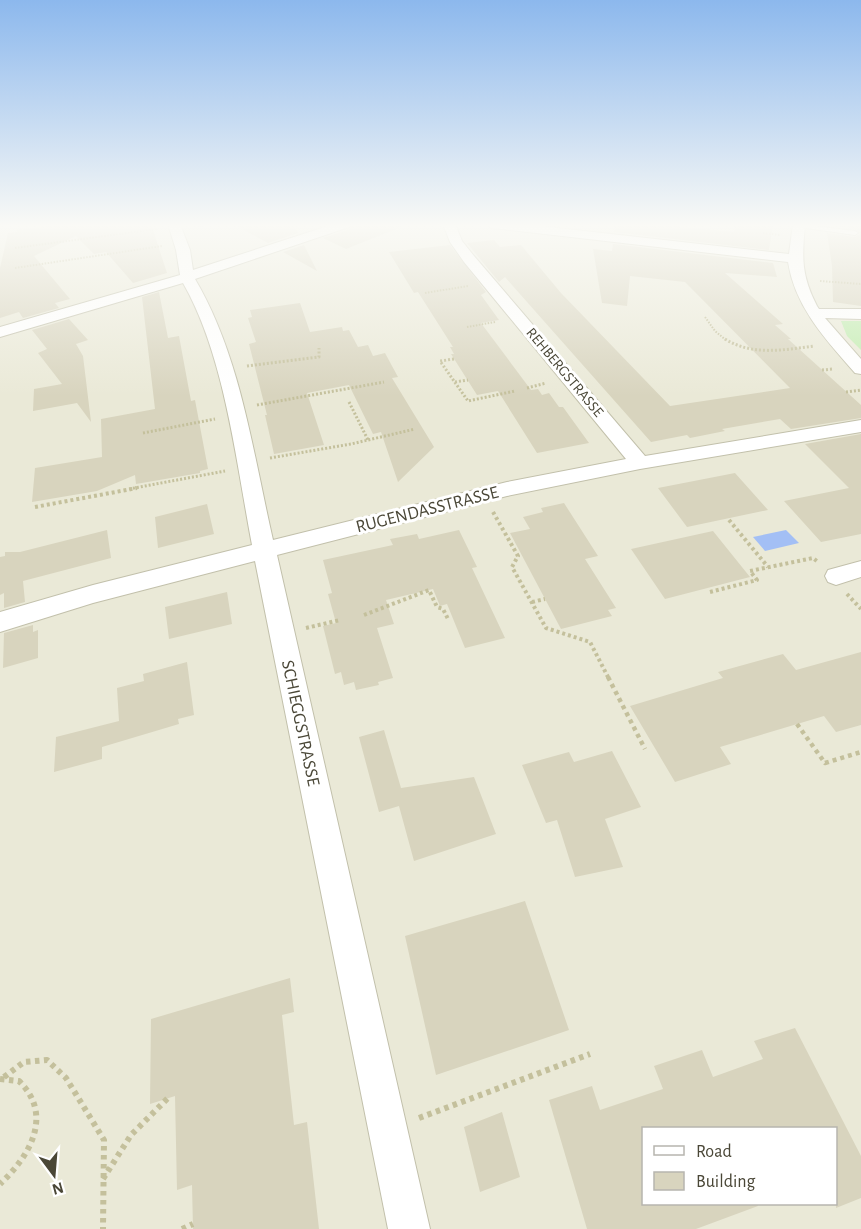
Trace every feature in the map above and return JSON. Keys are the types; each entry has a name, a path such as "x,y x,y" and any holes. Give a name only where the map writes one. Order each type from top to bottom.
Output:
{"street":[{"path":"0,332 172,281"},
{"name":"SCHIEGGSTRASSE","path":"190,281 202,303 226,370 236,412 263,551 409,1229"},
{"path":"800,281 816,313 837,343 861,369"},
{"name":"REHBERGSTRASSE","path":"490,283 640,463"},
{"path":"816,313 861,314"},
{"name":"RUGENDASSTRASSE","path":"0,622 93,594 484,495 640,463 861,426"},
{"path":"836,576 861,569"}],"path":[{"path":"833,281 861,284"},
{"path":"425,293 490,283"},
{"path":"705,317 711,327 738,347 759,352 837,343"},
{"path":"226,370 281,360 293,362 319,357 320,348"},
{"path":"454,358 440,361 468,401 515,390"},
{"path":"455,382 468,380"},
{"path":"143,433 384,382"},
{"path":"846,392 861,390"},
{"path":"349,402 368,440"},
{"path":"35,507 415,429"},
{"path":"484,495 518,556 512,567 546,628 590,642 645,749"},
{"path":"729,520 768,567"},
{"path":"710,591 756,580 750,571 813,558 836,576"},
{"path":"364,615 429,590 437,607 443,609 448,619"},
{"path":"532,602 545,599"},
{"path":"281,634 340,621"},
{"path":"797,724 825,763 861,752"},
{"path":"388,1130 590,1054"},
{"path":"2,1078 24,1062 47,1060 66,1078 104,1140 103,1229"},
{"path":"0,1184 16,1169 26,1153 33,1135 37,1112 34,1098 20,1081 2,1078"},
{"path":"102,1181 126,1140 139,1124 168,1098"},
{"path":"183,1229 193,1224"}],"shaded area":[{"path":"0,281 861,281 861,1229 0,1229"}],"green space":[{"path":"841,321 861,321 861,350 847,336"}],"water":[{"path":"786,530 799,543 765,551 753,537"}],"building":[{"path":"0,281 55,281 70,299 55,303 59,308 23,318 19,312 0,318"},
{"path":"407,281 478,281 486,292 481,295 499,320 481,323 531,390 538,389 542,395 549,393 559,407 563,407 589,443 537,453 498,391 477,395 451,354 454,354 450,347 453,347 418,292 414,293"},
{"path":"509,281 551,281 670,406 790,388 685,282 679,281 734,281 783,324 775,325 791,339 788,339 861,405 861,418 791,429 780,419 722,429 725,431 690,438 687,435 651,442"},
{"path":"598,281 629,281 627,306 602,303"},
{"path":"832,281 861,281 861,306 833,302"},
{"path":"159,292 168,338 179,336 191,401 195,400 208,469 200,473 136,484 135,475 97,491 32,502 35,468 102,457 101,419 155,409 142,297"},
{"path":"300,303 310,332 342,327 343,331 349,330 358,347 368,345 373,356 385,353 398,377 392,378 434,447 398,482 381,432 373,434 349,385 307,393 324,445 274,454 265,415 267,415 249,344 256,342 248,318 252,317 250,310"},
{"path":"69,319 88,340 76,344 83,356 91,422 77,403 33,411 34,389 62,384 38,353 47,349 32,330"},
{"path":"861,434 861,534 821,542 784,501 849,488 805,444"},
{"path":"735,473 768,510 687,527 658,488"},
{"path":"564,503 598,556 585,559 616,608 608,610 612,616 561,629 510,533 530,529 523,517 543,512 541,508"},
{"path":"207,504 214,534 158,548 155,517"},
{"path":"107,530 111,558 23,581 25,602 4,608 4,593 0,595 0,557 5,556 5,552 20,552"},
{"path":"459,530 477,567 472,568 505,638 465,648 447,604 440,606 433,589 386,600 394,624 377,628 393,678 378,682 379,685 356,690 354,682 344,685 341,672 335,674 323,626 336,623 328,594 332,593 323,560 393,545 390,539 417,534 419,539"},
{"path":"713,531 750,577 665,599 631,549"},
{"path":"227,592 232,624 169,639 165,607"},
{"path":"33,625 33,632 38,630 38,658 3,668 4,633"},
{"path":"861,652 861,725 836,732 824,716 720,747 731,764 675,782 630,706 723,678 718,672 783,654 796,670"},
{"path":"187,662 194,715 178,719 179,724 102,747 102,759 54,772 56,737 119,721 117,688 144,681 143,674"},
{"path":"384,730 401,788 474,777 496,834 414,861 399,806 379,812 359,737"},
{"path":"612,751 641,807 605,819 623,867 575,877 557,820 546,823 522,765 569,752 574,762"},
{"path":"525,901 569,1030 436,1075 405,936"},
{"path":"290,978 294,1012 282,1015 294,1125 307,1122 319,1229 193,1229 192,1185 177,1190 175,1096 150,1104 151,1019"},
{"path":"795,1028 861,1156 861,1198 836,1208 837,1127 642,1127 642,1205 758,1206 696,1229 587,1229 549,1100 592,1086 600,1110 663,1089 654,1066 702,1050 713,1077 763,1059 754,1041"},
{"path":"502,1112 520,1177 480,1192 464,1127"}]}
